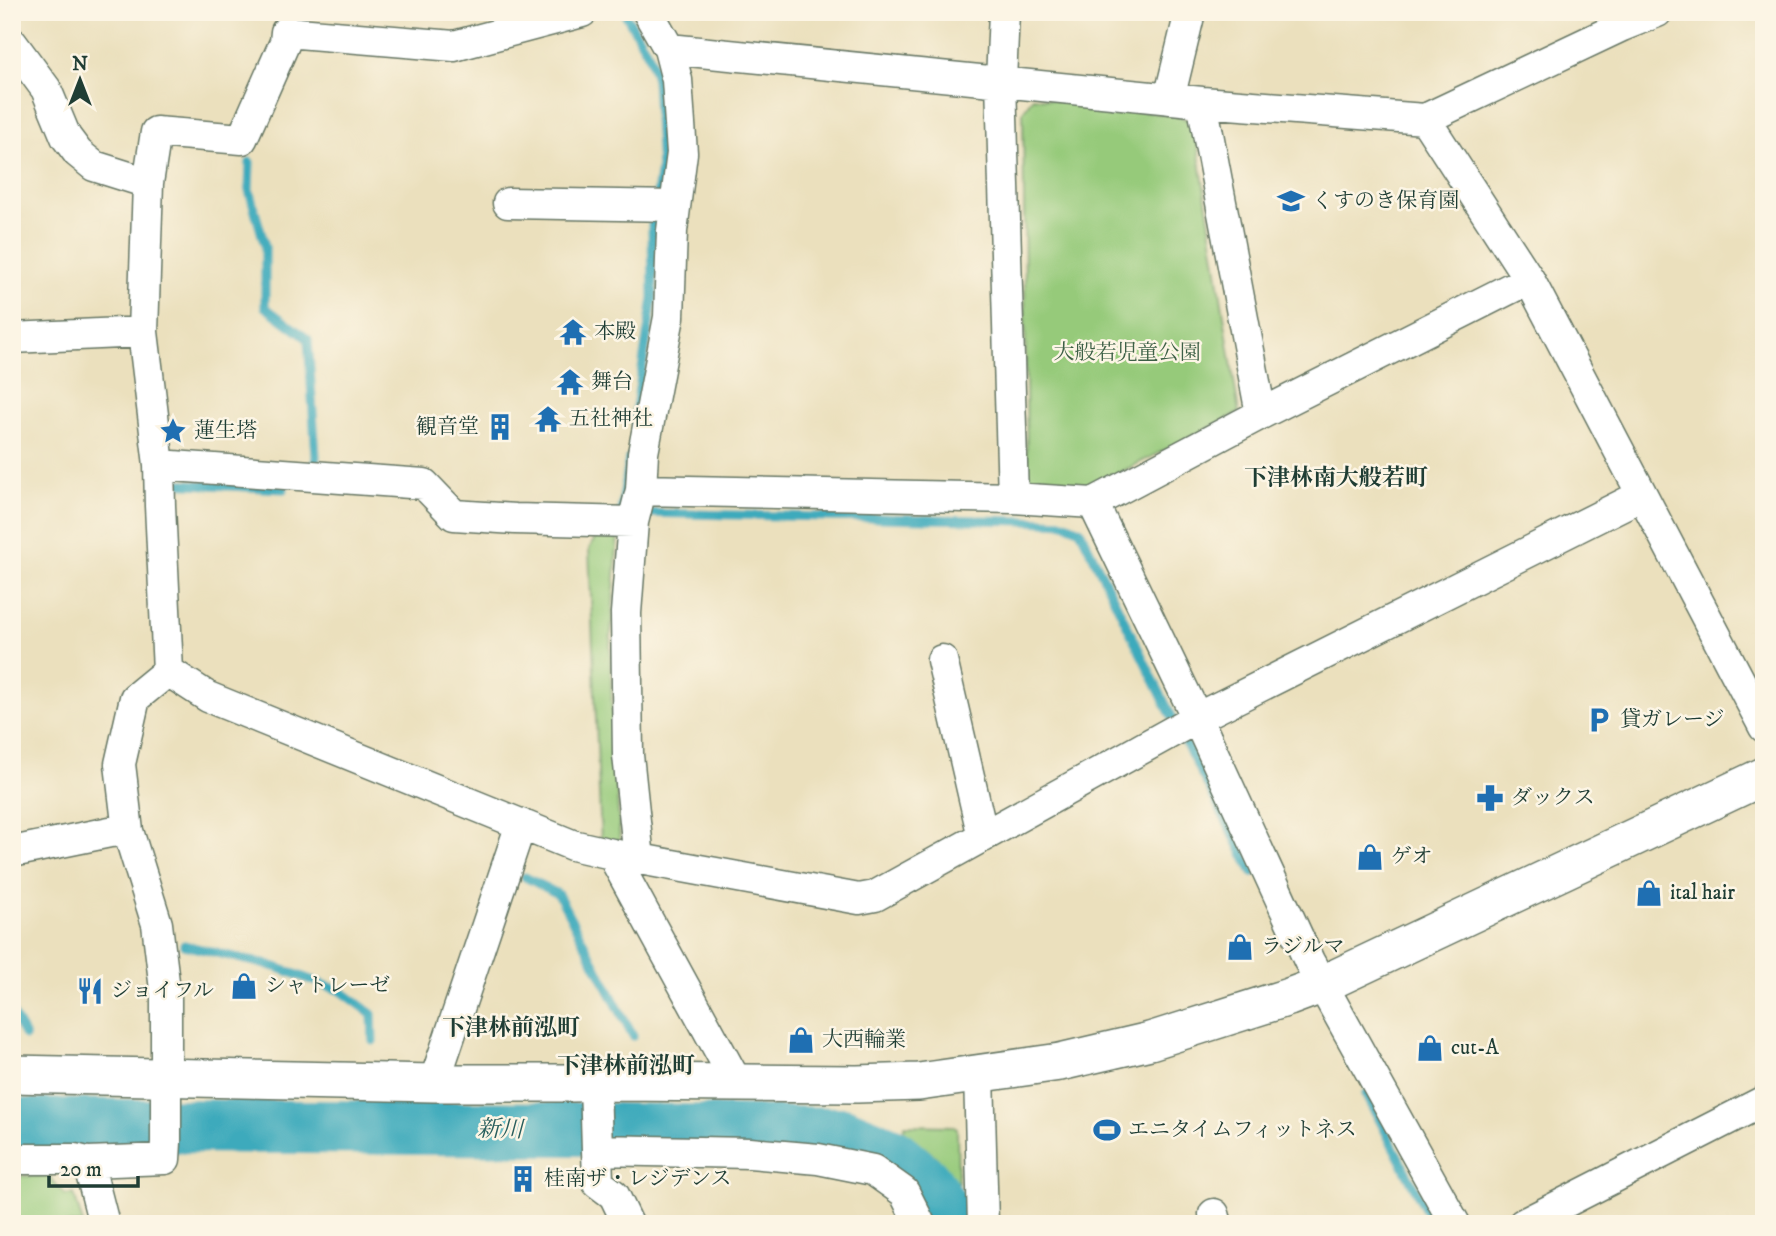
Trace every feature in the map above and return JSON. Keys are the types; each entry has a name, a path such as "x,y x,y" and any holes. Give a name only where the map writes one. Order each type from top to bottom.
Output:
{"street":[{"path":"168,670 159,465 143,332 148,183 156,132 242,139 285,42 286,32 454,46 582,12"},
{"path":"648,12 670,49 677,80 682,153 672,231 669,317 643,453 626,612 628,755 625,857 737,1083"},
{"path":"1004,12 1001,81 1013,498"},
{"path":"1169,99 1189,12"},
{"path":"670,49 1169,99 1425,119 1657,12"},
{"path":"12,43 46,89 66,137 78,153 94,166 148,183"},
{"path":"1202,102 1261,414"},
{"path":"1425,119 1529,279 1764,727"},
{"path":"508,203 675,206"},
{"path":"159,465 433,494 454,515 514,519 637,506 1013,498 1093,503 1261,414 1529,279"},
{"path":"12,338 143,332"},
{"path":"168,670 208,697 572,845 859,899 875,896 1184,726 1642,495"},
{"path":"1093,503 1184,726 1321,985 1455,1224"},
{"path":"942,660 983,837"},
{"path":"12,1159 75,1159 88,1162 165,1159 166,998 157,924 128,831 120,764 135,698 168,670"},
{"path":"12,1074 166,1092 433,1083 919,1082 1060,1062 1150,1041 1321,985 1764,776"},
{"path":"433,1083 522,824"},
{"path":"12,852 110,832 128,831"},
{"path":"979,1074 983,1224"},
{"path":"595,1083 598,1183 614,1195 628,1224"},
{"path":"1523,1224 1764,1101"},
{"path":"597,1150 750,1153 818,1159 873,1170 904,1192 920,1224"},
{"path":"88,1162 104,1224"}],"green space":[{"name":"大般若児童公園","path":"1033,97 1178,116 1194,122 1239,413 1087,489 1044,490 1027,473 1023,111"},
{"path":"599,531 618,534 610,647 620,843 601,842 589,549"},
{"path":"905,1125 952,1126 957,1129 958,1182 954,1182 937,1158 903,1130"},
{"path":"12,1176 49,1176 65,1195 74,1194 83,1224 12,1224"}],"waterway":[{"path":"624,12 650,57 656,79 661,168 652,226 653,298 634,421"},
{"path":"250,162 249,190 265,246 265,307 308,339 315,466"},
{"path":"621,513 629,459"},
{"path":"170,483 284,489"},
{"path":"640,513 1025,521 1064,523 1080,530 1253,873"},
{"path":"525,877 558,894 633,1036"},
{"path":"184,945 276,967 341,991 372,1014 373,1041"},
{"path":"12,1013 25,1036"},
{"path":"1366,1094 1433,1224"},
{"name":"新川","path":"12,1125 843,1134 892,1154 926,1183 949,1219 949,1224"}],"place":[{"name":"くすのき保育園","path":"1291,201"},
{"name":"本殿","path":"573,332"},
{"name":"舞台","path":"570,382"},
{"name":"五社神社","path":"548,419"},
{"name":"観音堂","path":"500,427"},
{"name":"蓮生塔","path":"173,431"},
{"name":"貸ガレージ","path":"1599,720"},
{"name":"ダックス","path":"1490,798"},
{"name":"ゲオ","path":"1370,857"},
{"name":"ital hair","path":"1649,893"},
{"name":"ラジルマ","path":"1240,947"},
{"name":"シャトレーゼ","path":"244,986"},
{"name":"ジョイフル","path":"90,991"},
{"name":"大西輪業","path":"801,1040"},
{"name":"cut-A","path":"1430,1048"},
{"name":"エニタイムフィットネス","path":"1107,1130"},
{"name":"桂南ザ・レジデンス","path":"523,1179"}],"district":[{"name":"下津林南大般若町","path":"1336,478"},
{"name":"下津林前泓町","path":"511,1028"},
{"name":"下津林前泓町","path":"626,1066"}]}
